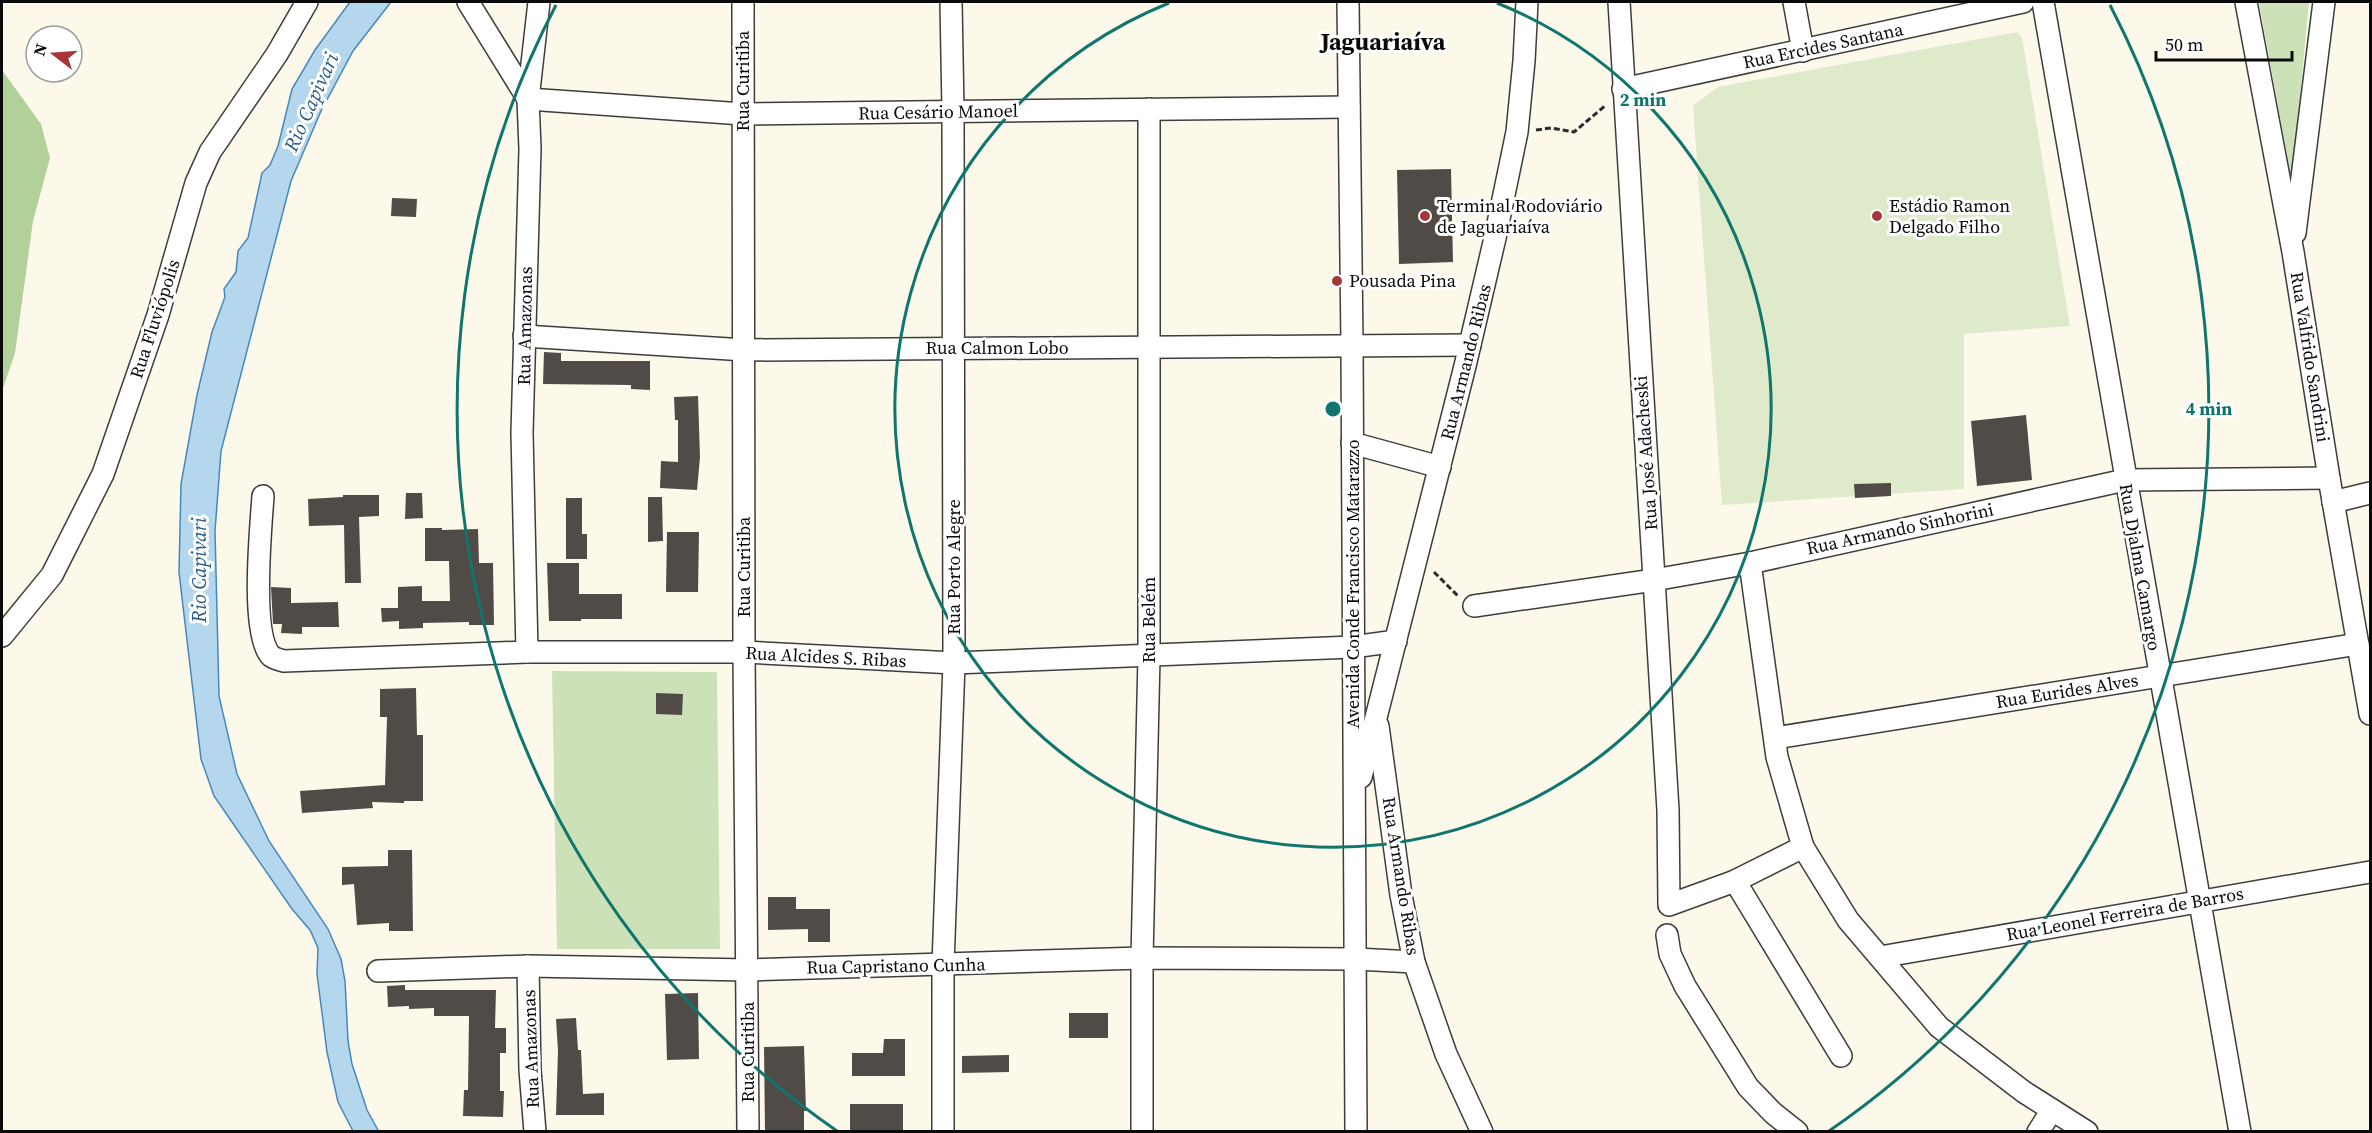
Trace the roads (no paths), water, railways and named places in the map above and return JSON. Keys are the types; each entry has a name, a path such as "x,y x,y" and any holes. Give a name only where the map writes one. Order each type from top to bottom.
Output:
{"street":[{"name":"Rua Fluviópolis","path":"2,636 52,574 103,474 158,315 196,183 210,152 277,54 307,2"},
{"path":"468,2 528,99"},
{"name":"Rua Amazonas","path":"527,652 522,434 530,148 528,99 539,2"},
{"name":"Rua Curitiba","path":"742,2 748,1131"},
{"name":"Rua Porto Alegre","path":"943,1131 943,965 954,663 951,2"},
{"name":"Avenida Conde Francisco Matarazzo","path":"1348,2 1356,1131"},
{"name":"Rua Armando Ribas","path":"1354,806 1495,238 1517,132 1527,2"},
{"name":"Rua José Adacheski","path":"1619,2 1669,831 1669,905 1735,881"},
{"path":"1794,2 1803,51"},
{"name":"Rua Ercides Santana","path":"1623,89 2023,2"},
{"name":"Rua Djalma Camargo","path":"2043,2 2240,1131"},
{"name":"Rua Valfrido Sandrini","path":"2246,2 2293,252 2370,714"},
{"path":"2293,252 2324,2"},
{"name":"Rua Cesário Manoel","path":"528,99 743,114 1349,106"},
{"name":"Rua Belém","path":"1142,1131 1142,958 1149,657 1149,109"},
{"name":"Rua Calmon Lobo","path":"524,336 745,350 1470,345"},
{"path":"1352,443 1440,467"},
{"name":"Rua Armando Sinhorini","path":"1474,606 1654,580 1750,563 2125,480 2329,478"},
{"path":"2333,502 2370,493"},
{"name":"Rua Alcides S. Ribas","path":"262,496 259,598 263,641 272,657 284,661 527,652 744,652 954,663 1149,657 1353,647 1396,642"},
{"path":"1750,563 1777,757 1803,848 1848,920 1939,1027 2024,1092 2087,1131"},
{"name":"Rua Eurides Alves","path":"1775,738 2358,644"},
{"name":"Rua Armando Ribas","path":"1377,717 1401,896 1414,962 1446,1054 1482,1131"},
{"path":"1803,848 1735,881 1841,1056"},
{"name":"Rua Leonel Ferreira de Barros","path":"1880,957 2370,872"},
{"path":"1667,935 1670,954 1685,986 1748,1087 1773,1113 1797,1131"},
{"name":"Rua Capristano Cunha","path":"378,971 528,966 747,970 1142,958 1356,959 1414,962"},
{"name":"Rua Amazonas","path":"528,966 530,1070 535,1131"},
{"path":"2038,1131 2052,1110"}],"water":[{"name":"Rio Capivari","path":"350,2 391,2 353,51 321,111 291,181 221,451 215,531 219,696 237,774 269,841 328,929 341,959 352,1064 367,1110 379,1132 353,1131 338,1102 327,1052 317,974 318,948 310,930 292,909 214,796 201,759 179,572 181,484 197,395 212,332 225,297 224,289 236,272 238,251 248,238 262,173 270,165 278,146 292,89 315,50"}],"place":[{"name":"Terminal Rodoviário de Jaguariaíva","path":"1425,216"},
{"name":"Estádio Ramon Delgado Filho","path":"1877,216"},
{"name":"Pousada Pina","path":"1337,281"}],"district":[{"name":"Jaguariaíva","path":"1383,42"}]}
